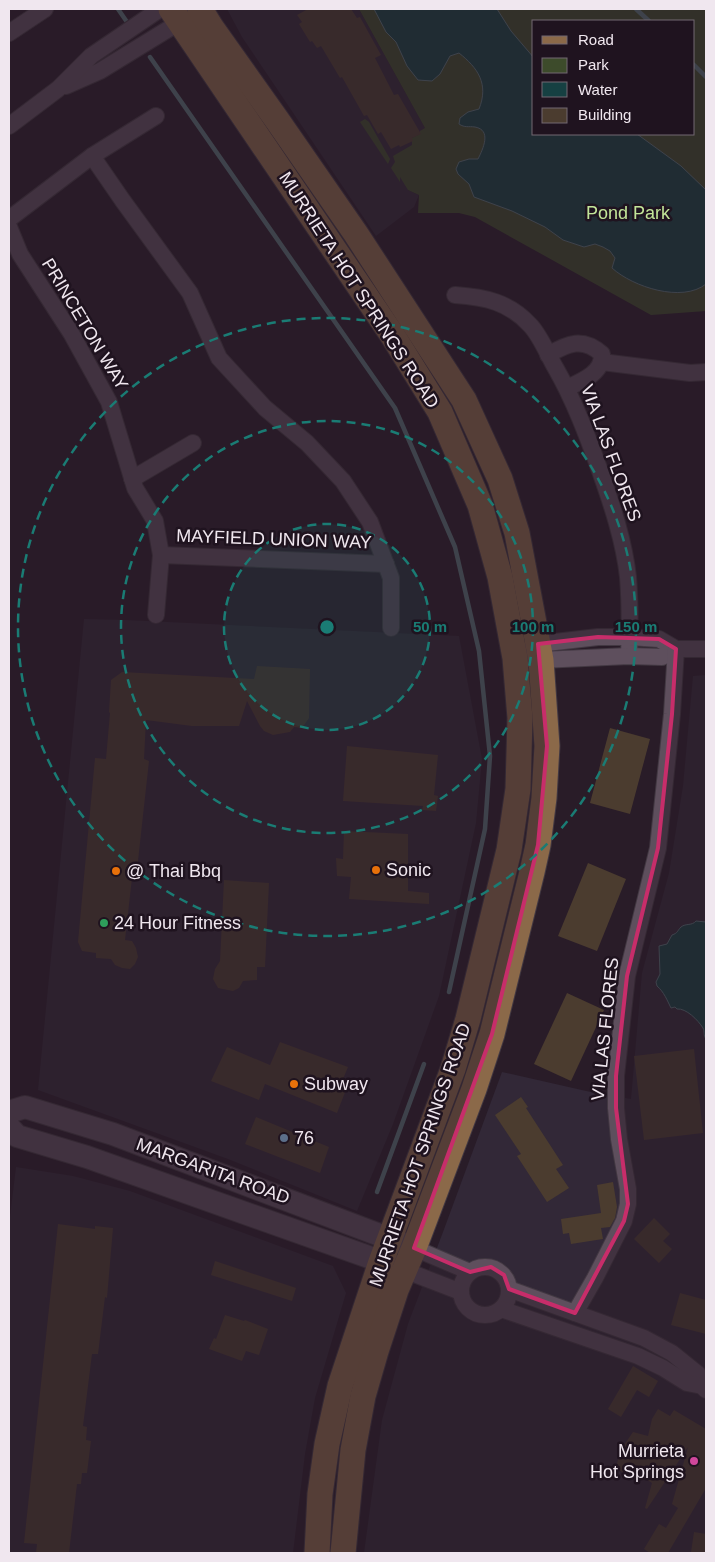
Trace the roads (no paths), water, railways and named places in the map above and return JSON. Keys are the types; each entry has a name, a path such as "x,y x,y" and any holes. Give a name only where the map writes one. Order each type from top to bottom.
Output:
{"main road":[{"name":"MURRIETA HOT SPRINGS ROAD","path":"200,9 356,234 464,400 500,478 517,533 540,652 547,746 544,798 534,863 492,1034 474,1089 400,1260 340,1386 327,1444 320,1494 317,1553"},
{"name":"MURRIETA HOT SPRINGS ROAD","path":"170,13 383,321 440,412 480,505 500,577 515,658 520,718 518,789 509,850 468,1018 453,1069 390,1238 400,1260 363,1396 353,1450 344,1553"},
{"name":"MARGARITA ROAD","path":"9,1112 25,1107 113,1134 390,1238"},
{"name":"MARGARITA ROAD","path":"9,1127 17,1136 87,1157 400,1260"},
{"path":"87,1157 104,1150 148,1161 167,1154"}],"street":[{"path":"9,33 45,9"},
{"path":"9,126 58,89 91,56 170,13 200,9"},
{"path":"58,89 100,71 170,13"},
{"path":"9,220 92,156 156,116"},
{"path":"92,156 190,294 219,358 265,408 307,443 343,481 370,522 391,578 391,628"},
{"name":"PRINCETON WAY","path":"9,227 20,254 72,334 110,402 135,488 155,521 161,555 156,615"},
{"name":"VIA LAS FLORES","path":"455,295 480,296 500,303 531,325 567,388 598,464 622,542 628,575 630,656"},
{"path":"548,355 560,347 583,343 594,347 602,354 602,362 595,372 567,388"},
{"path":"602,362 690,373 706,372"},
{"path":"132,479 193,443"},
{"name":"MAYFIELD UNION WAY","path":"161,555 386,564"},
{"path":"515,658 598,637 659,639 676,649"},
{"path":"540,652 662,657 676,649 706,649"},
{"name":"VIA LAS FLORES","path":"575,1314 624,1222 628,1204 628,1189 619,1139 616,1108 616,1076 627,976 658,848 672,714 676,649"},
{"path":"400,1260 470,1272"},
{"path":"400,1260 461,1292"},
{"path":"484,1267 498,1270 508,1282 509,1289 506,1304 501,1309 487,1315 479,1314 467,1306 461,1292 462,1284 470,1272 476,1268 484,1267"},
{"path":"509,1289 644,1338 672,1353 698,1374 704,1388"},
{"path":"501,1309 638,1356 664,1368 687,1383 704,1388"}],"water":[{"name":"Pond Park","path":"374,9 497,9 511,31 532,56 532,135 638,135 681,166 706,190 706,284 696,290 684,292 658,290 645,286 621,275 612,268 615,258 610,251 603,247 595,244 584,247 563,240 545,227 512,211 474,197 469,184 458,174 456,169 459,162 478,159 484,145 485,136 480,129 459,124 460,118 468,112 479,109 483,92 480,77 472,65 459,53 450,56 440,74 432,81 418,80 407,66 396,42 386,32"},
{"path":"696,921 706,922 706,1039 703,1028 692,1015 675,1007 671,1008 656,982 660,974 659,946 667,944 672,935 681,927"}],"waterway":[{"path":"118,9 127,22"},
{"path":"636,9 648,20"},
{"path":"150,57 395,408 455,547 479,651 490,756 485,829 449,992"},
{"path":"695,66 706,77"},
{"path":"377,1192 424,1064"}],"place":[{"name":"Sonic","path":"376,870"},
{"name":"@ Thai Bbq","path":"116,871"},
{"name":"24 Hour Fitness","path":"104,923"},
{"name":"Subway","path":"294,1084"},
{"name":"76","path":"284,1138"},
{"name":"Murrieta Hot Springs","path":"694,1461"}]}
